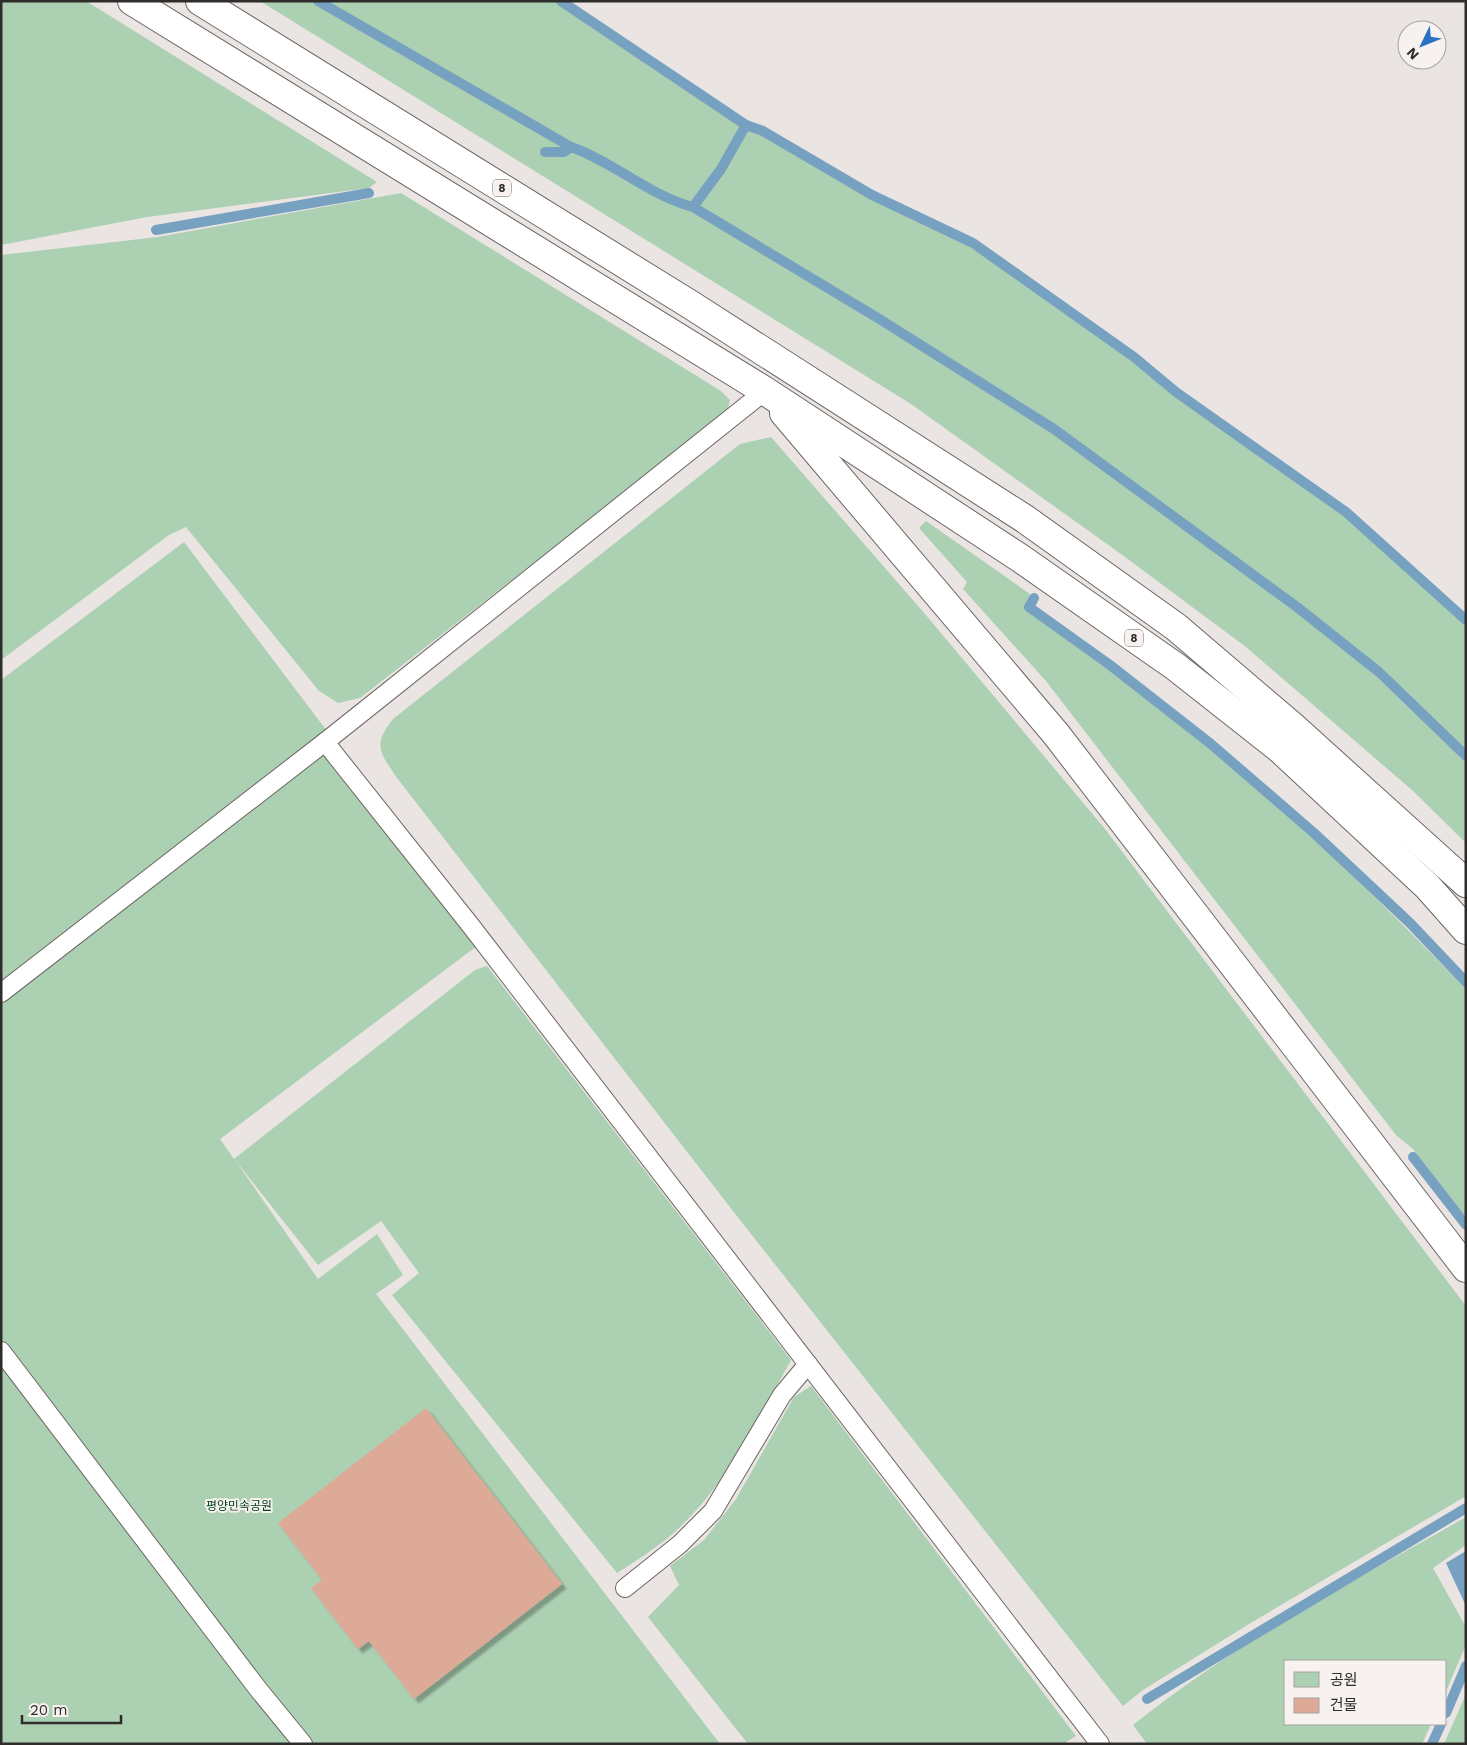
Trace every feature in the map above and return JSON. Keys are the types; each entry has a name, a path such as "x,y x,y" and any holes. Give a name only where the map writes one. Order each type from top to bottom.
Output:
{"highway":[{"name":"8","path":"132,1 765,391 1020,558 1176,667 1280,749 1427,886 1466,930"},
{"name":"8","path":"200,1 691,305 1025,519 1176,626 1292,726 1466,883"},
{"path":"765,391 1056,734 1466,1268"}],"lane":[{"path":"1,993 325,742 765,391"},
{"path":"325,742 471,926 1100,1744"},
{"path":"1,1351 258,1689 303,1744"},
{"path":"624,1588 680,1544 713,1511 782,1394 808,1364"}],"green space":[{"path":"1,1 86,1 377,182 369,188 147,217 1,245"},
{"path":"260,1 311,1 565,146 541,149 542,155 563,155 574,152 590,157 674,206 691,209 1052,431 1295,608 1375,675 1466,762 1466,843 1412,790 1246,647 1121,554 911,404"},
{"path":"322,1 554,1 742,125 718,167 689,204 677,201 593,152 573,145 369,30"},
{"path":"749,129 761,133 872,198 971,247 1133,359 1175,395 1344,514 1466,624 1466,750 1382,668 1299,603 1057,426 698,207 724,171"},
{"path":"401,193 721,391 730,400 727,413 360,698 338,703 319,691 186,527 169,535 1,660 1,255 158,237"},
{"path":"771,437 925,614 1105,829 1466,1306 1466,1496 1249,1624 1143,1690 1123,1706 740,1220 397,778 386,762 381,749 382,736 393,719 740,444"},
{"path":"926,521 1030,594 1024,606 1108,668 1209,747 1312,836 1466,989 1466,1217 1413,1149 1396,1135 1046,681 963,589 967,582 919,528"},
{"name":"평양민속공원","path":"184,542 485,940 220,1139 234,1159 475,970 487,966 791,1360 744,1444 717,1485 687,1520 671,1535 617,1573 392,1295 419,1273 381,1221 318,1265 235,1160 318,1279 377,1234 403,1275 376,1294 720,1744 1,1744 1,680"},
{"path":"811,1386 1076,1736 1063,1744 748,1744 648,1617 679,1585 670,1566 704,1540 736,1499 794,1397"},
{"path":"1466,1517 1466,1545 1433,1568 1466,1627 1466,1645 1447,1689 1447,1660 1284,1660 1284,1725 1431,1725 1422,1744 1147,1744 1133,1725 1172,1695 1253,1640"},
{"path":"1466,1694 1466,1744 1444,1744"}],"water":[{"path":"1466,1551 1466,1606 1446,1563"}],"building":[{"path":"426,1408 562,1584 414,1699 369,1641 358,1649 311,1588 322,1580 278,1523"}],"waterway":[{"path":"318,1 571,147 587,153 662,195 693,207 881,320 1054,429 1297,607 1379,672 1466,756"},
{"path":"561,1 746,125 763,131 872,195 973,243 1134,357 1176,392 1346,512 1466,620"},
{"path":"693,207 721,169 746,125"},
{"path":"545,152 564,152 571,147"},
{"path":"156,230 369,193"},
{"path":"1034,598 1029,607 1110,665 1211,744 1314,833 1410,923 1466,982"},
{"path":"1413,1157 1466,1225"},
{"path":"1147,1699 1466,1508"},
{"path":"1447,1711 1466,1666"},
{"path":"1432,1744 1441,1725"}]}
